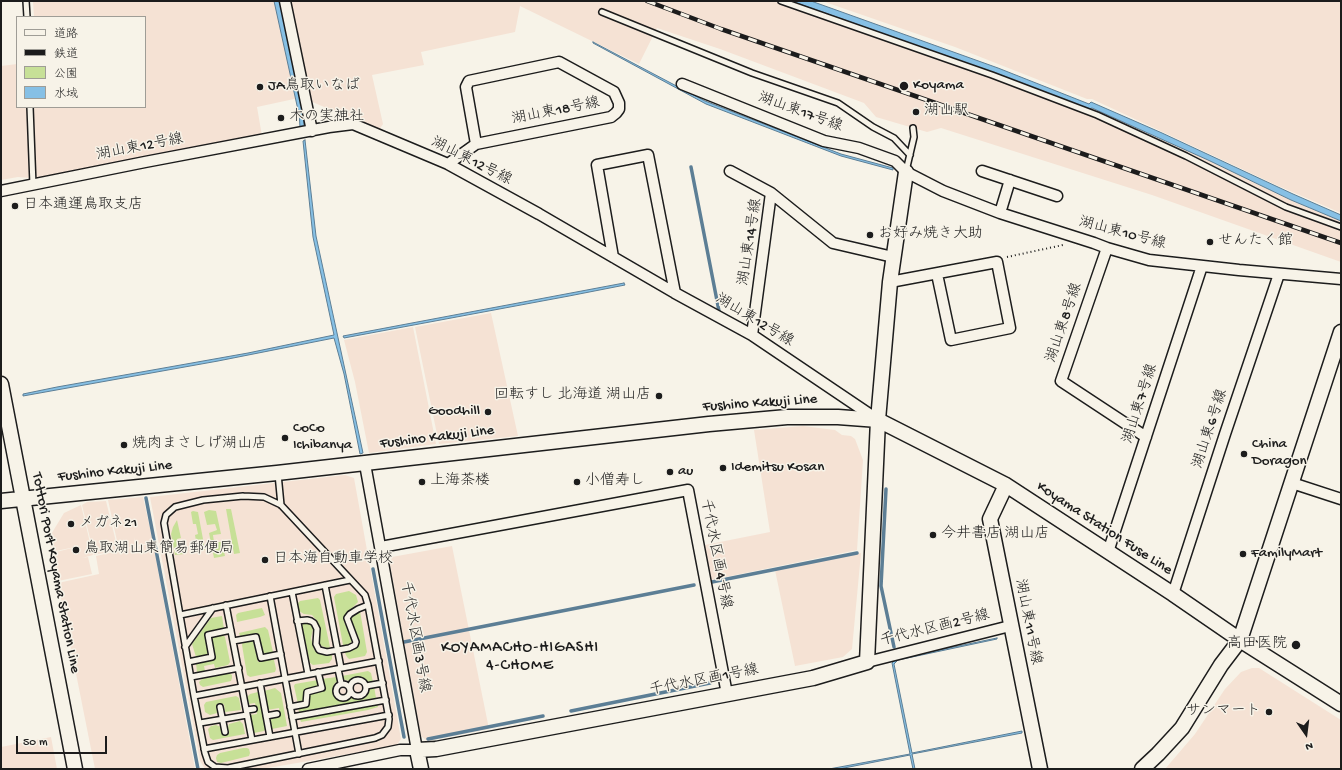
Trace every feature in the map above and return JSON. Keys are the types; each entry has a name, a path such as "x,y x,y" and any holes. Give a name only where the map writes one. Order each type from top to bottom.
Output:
{"main road":[{"path":"867,662 878,420 890,282 906,172"},
{"path":"1142,769 1182,728 1221,665 1240,640 1341,332"},
{"name":"Tottori Port Koyama Station Line","path":"1,384 75,769"},
{"name":"Fushino Kakuji Line","path":"1,501 365,464 709,424 787,417 838,417 878,420"},
{"name":"Koyama Station Fuse Line","path":"878,420 1006,485 1173,594 1240,640"},
{"name":"湖山東11号線","path":"1006,485 990,519 1010,626 1040,769"},
{"path":"1240,640 1341,704"},
{"name":"千代水区画1号線","path":"417,750 436,749 813,678 867,662"},
{"name":"千代水区画3号線","path":"417,750 421,769"}],"street":[{"path":"285,1 312,131"},
{"name":"湖山東18号線","path":"448,164 476,144 611,117 619,109 619,103 614,92 559,62 469,81 466,87 476,144"},
{"name":"湖山東17号線","path":"682,84 824,141 859,148 895,161 906,172"},
{"name":"湖山東12号線","path":"1,191 145,162 353,124 448,164 752,335 878,420"},
{"path":"613,257 596,165 648,155 675,293"},
{"path":"730,171 771,193"},
{"path":"982,171 1057,196"},
{"name":"湖山東10号線","path":"906,172 943,191 1000,213 1149,260 1341,279"},
{"path":"1000,213 1010,180"},
{"name":"湖山東14号線","path":"771,193 833,242 893,257"},
{"name":"湖山東14号線","path":"752,335 771,193"},
{"name":"湖山東8号線","path":"1107,248 1061,381 1146,437"},
{"path":"890,282 997,262 1010,328 951,340 937,274"},
{"name":"湖山東7号線","path":"1108,552 1202,266"},
{"name":"湖山東6号線","path":"1173,594 1279,274"},
{"name":"千代水区画3号線","path":"365,464 417,750"},
{"path":"1292,483 1341,498"},
{"name":"千代水区画4号線","path":"381,547 688,490 727,694"},
{"name":"千代水区画2号線","path":"867,662 1010,626"},
{"name":"千代水区画1号線","path":"308,769 400,750 417,750"}],"lane":[{"path":"26,1 27,16"},
{"path":"781,1 992,75 1097,115 1186,156 1286,207 1341,227"},
{"path":"602,12 752,73 838,103 873,127 894,138 910,155"},
{"path":"30,108 33,185"},
{"path":"906,172 914,137 913,128"},
{"path":"278,473 281,505"},
{"path":"243,496 264,497 281,505 350,580 365,595 368,606 389,715 389,723 386,731 382,735 375,738 221,768 215,767 208,762 204,749 194,696 165,533 164,523 166,515 175,507 202,500 243,496"},
{"path":"180,614 350,580"},
{"path":"326,585 341,684"},
{"path":"292,592 308,674"},
{"path":"270,596 299,754"},
{"path":"226,605 252,740"},
{"path":"297,621 311,620 314,623 317,629 316,644 319,650 327,652 349,648 355,645 355,638 347,618 358,609 368,606"},
{"path":"185,647 213,608"},
{"path":"188,662 212,657 208,635 231,630"},
{"path":"233,641 256,637 260,658 281,654"},
{"path":"194,696 378,661"},
{"path":"191,677 239,668"},
{"path":"290,707 306,704 307,692 322,688 318,672"},
{"path":"341,684 338,685 335,690 336,694 340,698 347,697 350,693 350,689 351,684 357,680 362,680 366,686 365,692 361,695 355,695 351,692 350,689 347,684 341,684"},
{"path":"366,686 383,683"},
{"path":"260,684 270,737"},
{"path":"292,717 386,700"},
{"path":"220,707 225,732"},
{"path":"200,723 247,713 254,709"},
{"path":"266,716 277,714"},
{"path":"204,749 389,715"}],"path":[{"path":"997,262 1001,258 1063,245"}],"shaded area":[{"path":"33,1 791,1 994,73 1086,110 1091,108 1208,160 1291,200 1341,221 1341,262 1152,195 941,128 927,132 876,117 864,103 720,49 657,28 639,64 520,6 515,32 421,52 424,65 372,75 383,124 379,130 310,101 294,99 257,107 262,136 42,179 18,177 1,180 1,66 16,64 16,108 146,108 146,16 34,16"},
{"path":"822,1 1341,1 1341,213 1274,184 1092,99 1087,99 955,47"},
{"path":"491,313 518,436 439,444 415,327"},
{"path":"413,327 436,444 369,453 355,382 344,340"},
{"path":"803,426 835,430 842,435 851,436 855,439 863,460 857,550 711,580 705,545 770,532 754,430"},
{"name":"日本海自動車学校","path":"345,475 354,478 401,739 396,746 262,769 205,769 200,761 150,497"},
{"path":"143,497 153,542 136,546 134,537 135,546 119,550 108,500"},
{"path":"106,501 118,550 94,555 82,505 87,502"},
{"path":"81,505 93,555 82,558 88,557 92,574 58,581 52,553 80,546 51,552 50,536 64,513"},
{"path":"153,543 195,769 95,769 58,583 99,574 96,556"},
{"path":"452,546 489,729 427,741 421,736 390,564 392,557"},
{"path":"861,553 852,649 843,657 795,666 775,570"},
{"name":"サンマート","path":"1252,668 1259,668 1341,720 1341,769 1165,769 1195,734 1225,689 1241,672"},
{"path":"51,737 57,769 1,769 1,747"}],"green space":[{"path":"226,509 231,509 240,553 234,554"},
{"path":"209,510 216,511 221,534 213,535 214,542 222,542 225,556 214,558 209,533 217,530 215,524 207,525 204,512"},
{"path":"191,512 198,512 205,550 198,551 195,535 198,534 196,524 193,524"},
{"path":"177,520 181,538 177,539 179,549 183,550 184,554 175,555 171,534"},
{"path":"349,591 356,595 358,602 344,616 344,622 352,641 349,645 343,645 334,597 336,594"},
{"path":"318,598 320,600 330,647 327,648 320,645 320,628 318,622 312,615 304,614 299,611 298,603 300,601"},
{"path":"262,608 265,615 237,622 236,615 238,613"},
{"path":"360,611 367,652 365,656 349,659 344,651 355,648 359,638 351,619 352,616"},
{"path":"222,616 224,629 205,633 208,655 196,657 192,644 211,618"},
{"path":"305,623 312,626 313,629 311,638 314,650 320,653 332,655 332,659 329,663 313,665 310,663 302,625"},
{"path":"265,627 268,630 273,652 265,654 263,653 258,634 240,636 239,633"},
{"path":"223,635 225,637 230,662 228,665 215,668 214,664 204,666 205,671 197,672 196,663 212,660 214,658 211,640 214,637"},
{"path":"253,641 258,662 272,659 274,660 276,669 275,672 250,677 247,675 242,645 243,642"},
{"path":"368,671 371,673 373,682 368,683 365,679 359,677 354,677 349,681 343,679 342,676"},
{"path":"229,673 232,675 231,681 203,687 200,685 199,682 202,679"},
{"path":"337,677 338,681 334,684 333,692 336,699 347,700 352,696 359,698 367,693 369,687 374,686 376,698 299,712 298,707 308,706 309,694 324,690 321,679"},
{"path":"318,680 320,687 306,691 304,703 298,704 294,686 295,684"},
{"path":"275,688 281,693 287,726 272,729 269,719 280,717 279,708 267,710 264,691"},
{"path":"258,692 260,694 266,728 264,731 254,733 250,715 257,714 255,703 249,704 247,697 250,694"},
{"path":"236,696 239,698 241,710 225,712 224,704 216,705 217,713 210,715 205,712 204,705 206,702"},
{"path":"377,704 378,707 368,710 301,722 300,719"},
{"path":"240,721 243,724 245,734 213,740 210,738 208,729 211,726 216,725 221,727 222,734 229,734 229,724"},
{"path":"243,748 249,749 249,756 221,763 217,762 217,755 220,753"}],"water":[{"path":"274,1 280,1 303,109 304,128 300,128 299,110"},
{"path":"791,1 811,1 998,68 1089,104 1091,102 1341,215 1341,221 1291,200 1208,160 1092,108 1086,110 994,73"},
{"path":"593,42 705,101 841,154 893,168 893,170 841,156 706,104"},
{"path":"305,140 316,236 363,453 360,454 344,374 334,338 218,361 23,396 23,394 57,387 248,353 334,335 313,237 303,141"},
{"path":"624,283 625,285 569,296 344,338 343,336"},
{"path":"997,638 898,660 894,664 912,753 1022,731 1022,733 912,754 915,769 913,769 910,755 839,769 829,769 910,754 892,663 896,659"}],"waterway":[{"path":"691,167 719,311"},
{"path":"886,489 881,586 894,647"},
{"path":"146,498 198,769"},
{"path":"712,582 857,553"},
{"path":"373,569 404,737"},
{"path":"404,642 694,585"},
{"path":"571,711 710,683"},
{"path":"428,739 543,716"}],"railway":[{"path":"647,1 721,29 1341,243"}],"place":[{"name":"Koyama","path":"904,86"},
{"name":"JA鳥取いなば","path":"260,87"},
{"name":"湖山駅","path":"916,112"},
{"name":"木の実神社","path":"281,118"},
{"name":"日本通運鳥取支店","path":"15,206"},
{"name":"お好み焼き大助","path":"870,235"},
{"name":"せんたく館","path":"1210,242"},
{"name":"回転すし 北海道 湖山店","path":"659,396"},
{"name":"Goodhill","path":"488,412"},
{"name":"CoCo Ichibanya","path":"285,438"},
{"name":"焼肉まさしげ湖山店","path":"124,445"},
{"name":"China Doragon","path":"1244,454"},
{"name":"Idemitsu Kosan","path":"723,468"},
{"name":"au","path":"670,472"},
{"name":"上海茶楼","path":"422,482"},
{"name":"小僧寿し","path":"577,482"},
{"name":"メガネ21","path":"71,524"},
{"name":"今井書店 湖山店","path":"933,535"},
{"name":"鳥取湖山東簡易郵便局","path":"76,550"},
{"name":"FamilyMart","path":"1243,554"},
{"name":"日本海自動車学校","path":"265,560"},
{"name":"高田医院","path":"1296,645"},
{"name":"サンマート","path":"1269,712"}],"district":[{"name":"KOYAMACHO-HIGASHI 4-CHOME","path":"520,658"}]}
